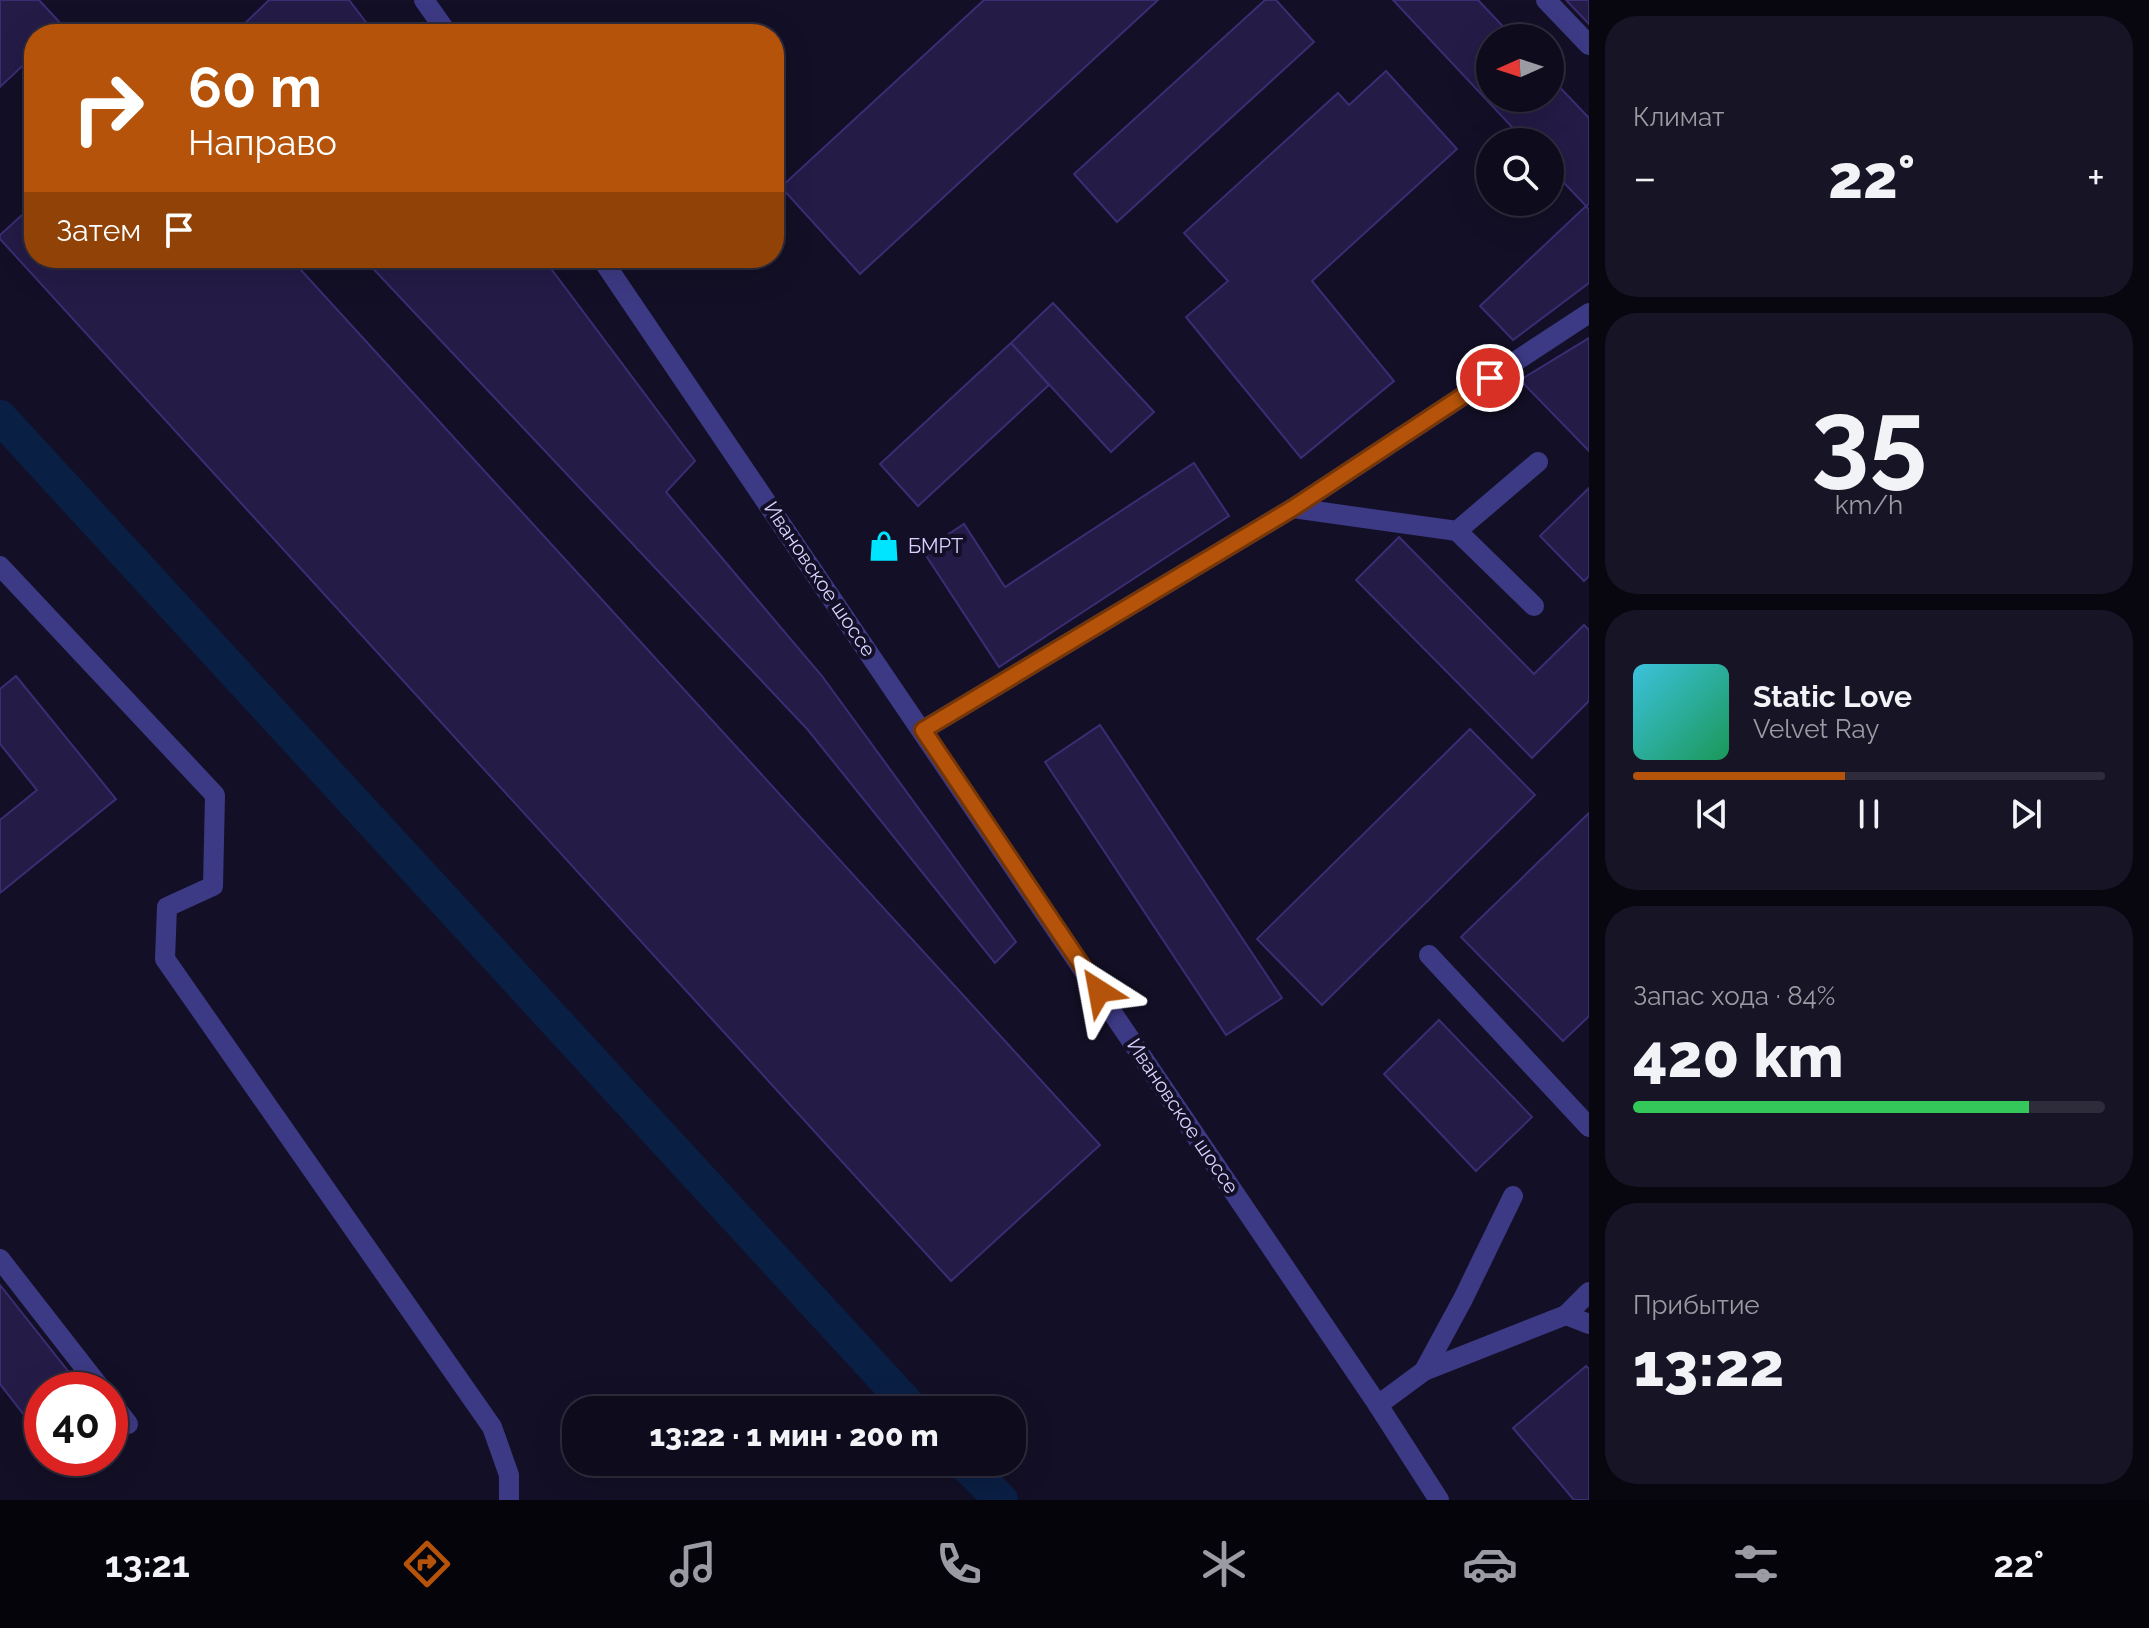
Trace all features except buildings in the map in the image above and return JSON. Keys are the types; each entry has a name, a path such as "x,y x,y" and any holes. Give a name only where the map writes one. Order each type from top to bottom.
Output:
{"street":[{"path":"424,0 441,24"},
{"path":"1546,0 1589,45"},
{"name":"Ивановское шоссе","path":"608,268 923,730 1439,1500"},
{"path":"923,730 1293,508 1589,313"},
{"path":"1457,531 1538,462"},
{"path":"1293,508 1457,531 1534,606"},
{"path":"0,566 215,795 213,886 167,907 165,959 492,1427 509,1475 509,1500"},
{"path":"1429,955 1589,1127"},
{"path":"1424,1371 1513,1196"},
{"path":"0,1259 88,1372"},
{"path":"1378,1405 1424,1371 1566,1315 1589,1292"},
{"path":"1566,1315 1589,1324"}],"waterway":[{"path":"0,417 900,1396"},
{"path":"977,1476 1001,1500"}],"place":[{"name":"БМРТ","path":"884,546"}],"route":[{"path":"1099,991 923,730 1293,508 1490,378"}]}
